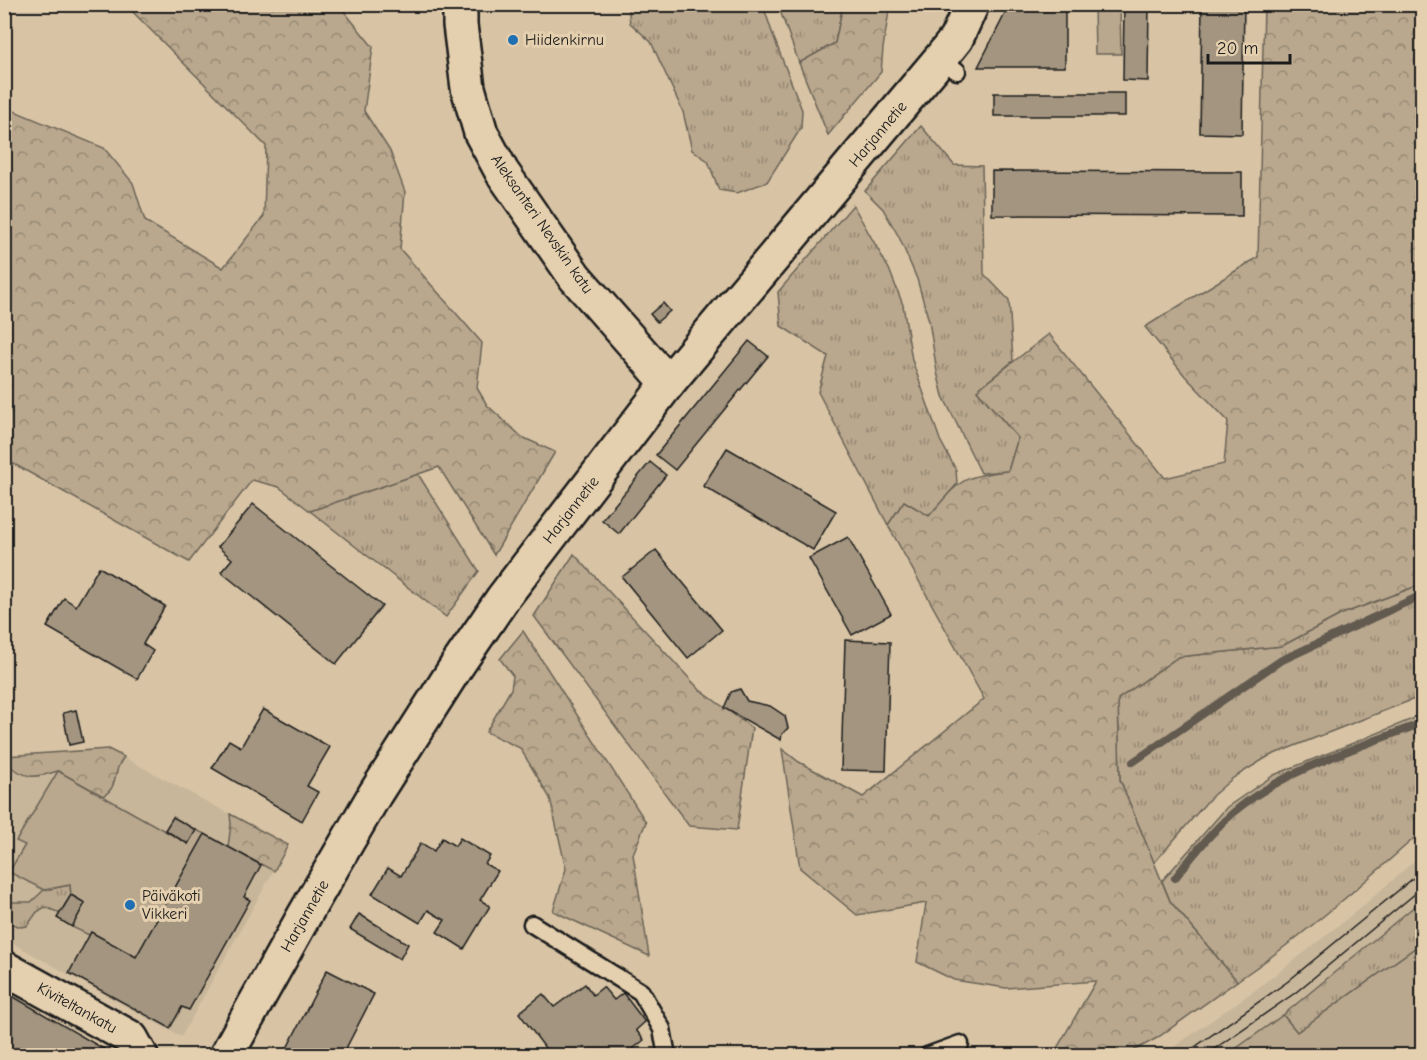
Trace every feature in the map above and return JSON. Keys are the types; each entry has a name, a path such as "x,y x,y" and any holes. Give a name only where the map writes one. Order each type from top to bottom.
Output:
{"street":[{"name":"Aleksanteri Nevskin katu","path":"460,4 460,25 468,88 481,133 497,162 575,277 668,383"},
{"name":"Harjannetie","path":"226,1056 375,794 503,598 668,383 941,69 972,4"},
{"name":"Kiviteltankatu","path":"4,968 131,1038 141,1056"}],"lane":[{"path":"532,924 641,992 662,1029 667,1056"},
{"path":"927,1056 960,1044"}],"shaded area":[{"name":"Päiväkoti Vikkeri","path":"108,749 288,845 181,1037 5,939 5,756"},
{"path":"1422,854 1422,900 1283,1015 1227,1055 1161,1056 1309,949"}],"green space":[{"path":"126,5 339,5 373,47 364,111 390,151 405,192 400,249 482,343 477,388 487,405 522,437 555,452 494,555 439,467 310,511 279,487 252,480 189,562 5,459 5,107 104,148 133,183 145,221 223,268 264,216 266,146"},
{"path":"628,5 763,5 802,110 801,128 767,182 737,193 719,190 708,161 692,150 683,112 651,42 630,23"},
{"path":"778,5 843,5 835,43 799,63"},
{"path":"843,5 890,5 881,72 828,135 799,63 835,43"},
{"path":"1094,5 1120,5 1121,54 1095,54"},
{"path":"1264,5 1422,5 1422,584 1342,614 1282,646 1178,657 1118,699 1120,780 1170,901 1237,981 1157,1038 1126,1055 1053,1055 1096,981 1006,988 954,980 917,962 926,903 857,915 800,868 782,749 799,762 863,797 984,699 888,525 904,501 929,516 962,482 979,475 1008,471 1018,438 977,390 1049,334 1165,478 1224,464 1228,421 1185,376 1145,327 1258,257"},
{"path":"921,126 954,165 982,166 984,274 1009,300 1013,361 977,390 1018,438 1008,471 981,473 943,396 929,321 917,279 899,237 883,209 865,191"},
{"path":"853,205 889,269 903,305 912,360 940,440 956,470 957,484 929,516 904,501 888,525 818,392 828,356 781,326 778,292"},
{"path":"418,474 479,571 446,617 310,511"},
{"path":"574,554 700,690 752,728 737,830 689,826 534,616"},
{"path":"1422,584 1422,696 1269,756 1233,778 1211,797 1154,863 1120,780 1118,699 1178,657 1282,646 1342,614"},
{"path":"523,631 646,822 633,854 649,956 553,911 566,869 550,798 520,748 486,732 511,689 513,676 500,659"},
{"path":"1422,715 1422,831 1332,909 1237,981 1170,901 1162,881 1227,807 1274,775"},
{"path":"108,749 124,757 118,767 112,788 103,796 58,771 30,776 5,763 5,756"},
{"path":"58,771 188,844 196,830 205,834 136,957 91,932 89,935 72,927 85,903 71,895 70,885 44,890 9,872 25,845 16,841"},
{"path":"230,814 288,845 274,871 228,847"},
{"path":"70,885 71,895 60,913 45,907 37,912 27,926 21,927 10,923 5,925 5,902 31,902 44,890"},
{"path":"1422,900 1422,943 1297,1032 1283,1015"},
{"path":"1422,943 1422,1055 1227,1055 1283,1015 1297,1032"}],"building":[{"path":"1010,4 1065,4 1065,67 978,67"},
{"path":"1124,4 1149,4 1148,81 1123,80"},
{"path":"1202,4 1244,4 1242,134 1200,133"},
{"path":"994,93 1125,93 1125,116 994,116"},
{"path":"992,171 1242,172 1242,216 992,215"},
{"path":"663,303 670,311 657,322 650,314"},
{"path":"749,341 768,356 675,470 656,455"},
{"path":"727,448 836,511 813,550 703,486"},
{"path":"650,462 666,475 619,534 602,520"},
{"path":"253,504 382,606 336,664 221,572 232,559 218,547"},
{"path":"848,537 891,614 852,635 809,558"},
{"path":"656,550 722,630 688,658 622,577"},
{"path":"99,567 165,606 143,644 153,651 137,679 47,627 64,598 76,606"},
{"path":"845,640 890,642 886,771 841,770"},
{"path":"740,689 747,701 770,706 785,716 788,728 782,734 781,740 724,708 731,692"},
{"path":"263,709 330,747 307,786 318,792 302,821 212,768 229,740 241,747"},
{"path":"76,710 83,742 69,745 63,713"},
{"path":"173,817 196,830 188,844 165,830"},
{"path":"205,834 261,865 244,897 250,900 189,1010 182,1007 170,1028 69,973 91,932 136,957"},
{"path":"442,838 455,846 460,838 490,856 485,864 498,871 480,900 490,906 464,949 437,932 445,920 428,910 420,923 372,894 388,868 401,876 421,843 434,851"},
{"path":"71,895 85,903 72,927 57,918"},
{"path":"359,914 408,944 400,959 350,929"},
{"path":"327,970 374,994 342,1056 283,1056"},
{"path":"585,984 593,995 603,987 614,1000 623,993 645,1022 636,1030 644,1040 624,1056 569,1056 568,1054 551,1056 519,1013 543,994 554,1007"},
{"path":"7,993 109,1052 107,1056 4,1056 4,998"}],"waterway":[{"path":"1133,762 1280,661 1422,595"},
{"path":"1175,878 1222,823 1259,793 1328,759 1422,723"}],"tram line":[{"path":"1182,1056 1287,982 1422,871"},
{"path":"1204,1056 1295,993 1422,888"}],"place":[{"name":"Hiidenkirnu","path":"513,40"},
{"name":"Päiväkoti Vikkeri","path":"130,905"}]}
